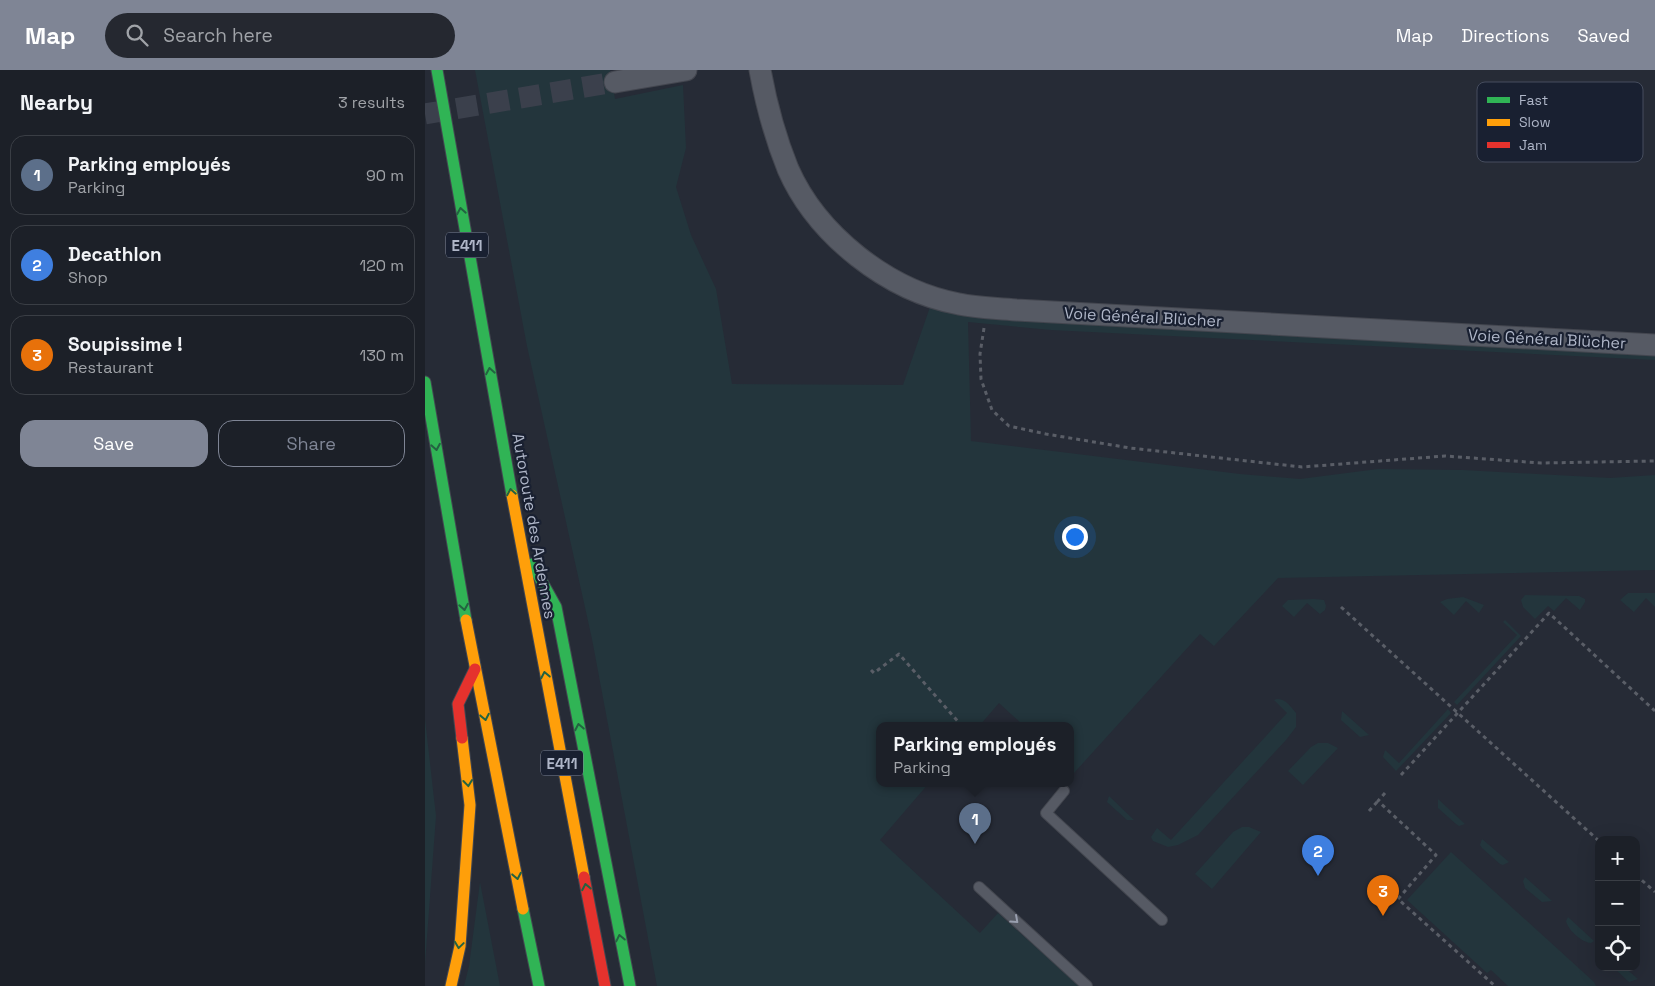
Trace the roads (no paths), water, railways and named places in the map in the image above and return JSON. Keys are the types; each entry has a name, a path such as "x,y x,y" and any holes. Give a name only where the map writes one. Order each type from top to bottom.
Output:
{"highway":[{"name":"Autoroute des Ardennes","path":"437,70 520,540 605,986"},
{"path":"425,382 475,669 539,986"},
{"path":"520,540 556,607 630,986"},
{"path":"451,986 459,946 470,805 458,704 475,669"}],"street":[{"path":"615,82 686,70"},
{"name":"Voie Général Blücher","path":"760,70 768,109 788,169 817,217 861,259 884,275 936,298 958,304 982,307 1655,345"}],"lane":[{"path":"1063,791 1046,813 1162,920"},
{"path":"979,887 1087,986"}],"tunnel":[{"path":"425,114 615,82"}],"place":[{"name":"Parking employés","path":"975,844"},
{"name":"Decathlon","path":"1318,876"},
{"name":"Soupissime !","path":"1383,916"}]}
